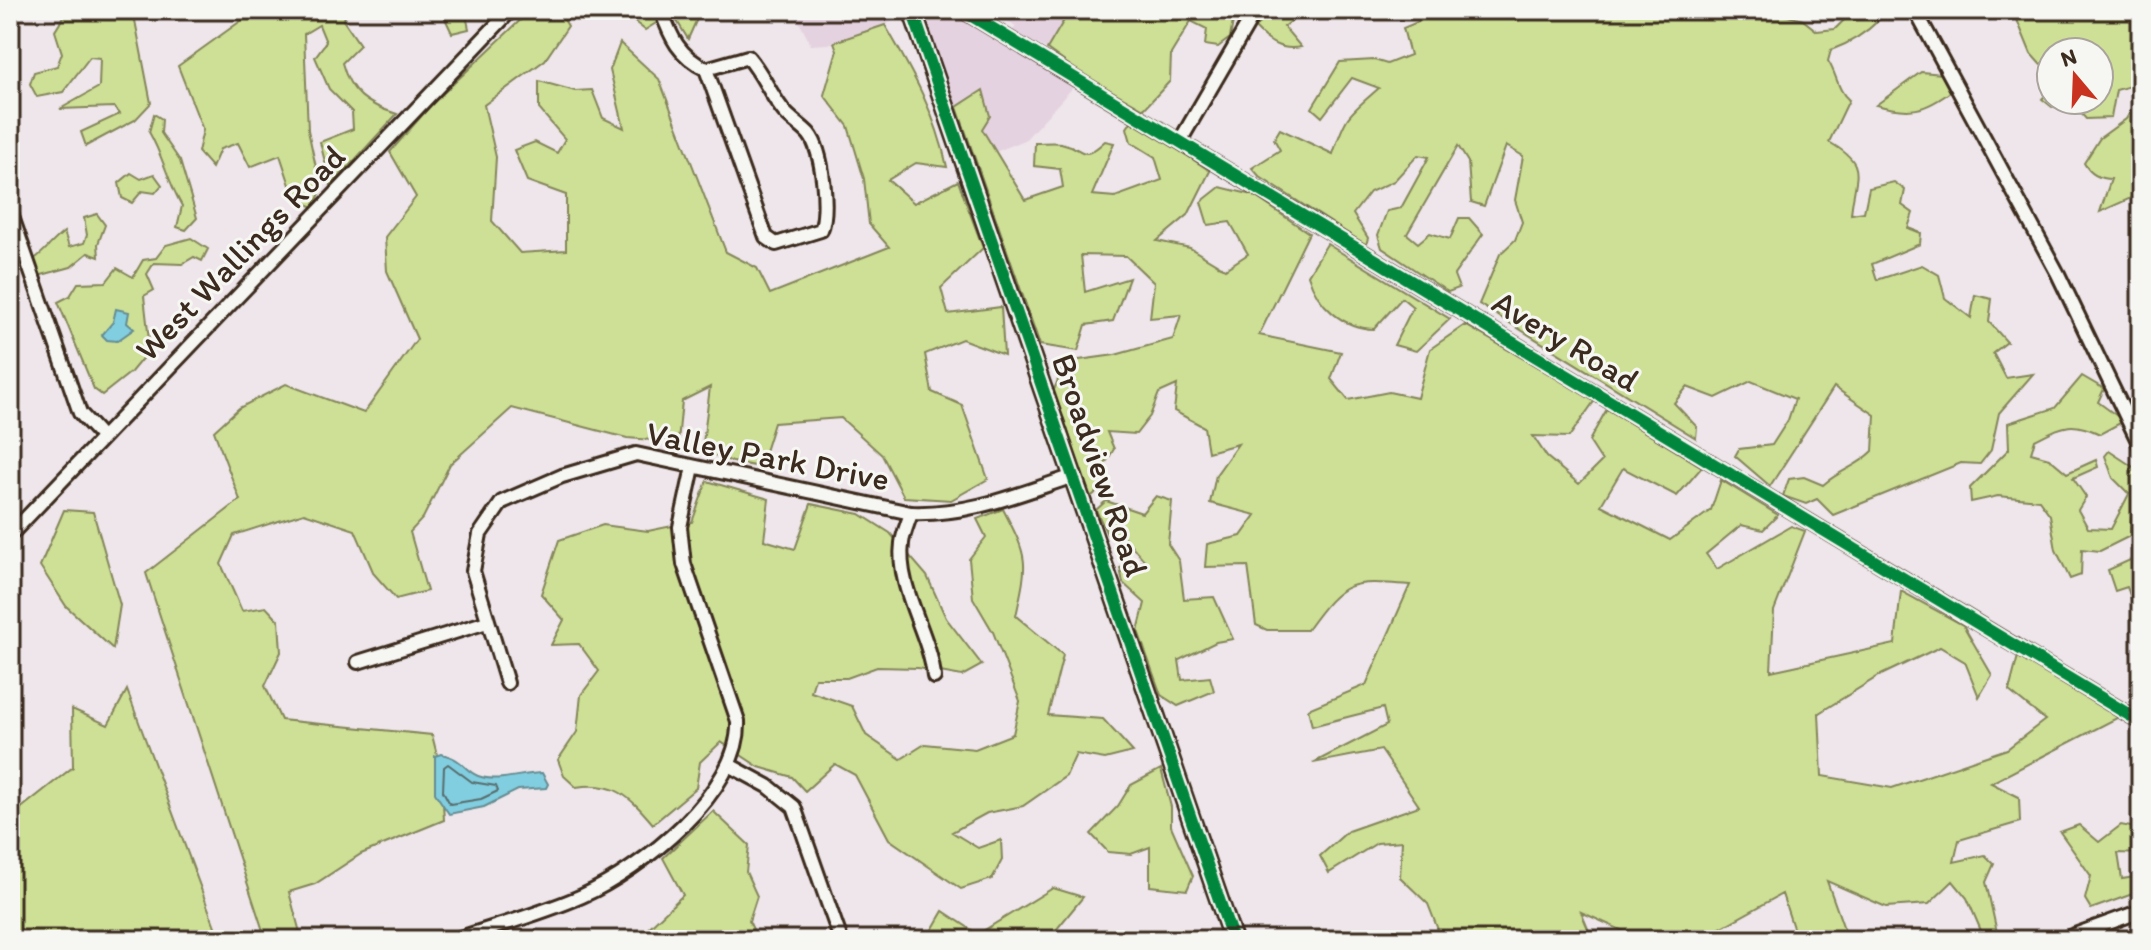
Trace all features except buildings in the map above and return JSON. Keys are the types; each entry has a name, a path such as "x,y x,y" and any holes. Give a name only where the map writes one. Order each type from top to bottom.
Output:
{"main road":[{"name":"Broadview Road","path":"912,10 1233,940"}],"street":[{"name":"West Wallings Road","path":"10,535 511,10"},
{"path":"661,10 671,38 687,60 706,69 748,57 762,73 782,110 810,136 817,150 827,217 821,230 776,244 766,237 706,69"},
{"name":"Avery Road","path":"962,10 2141,722"},
{"path":"1180,141 1256,10"},
{"path":"1915,10 2058,274 2141,447"},
{"path":"10,211 80,413 102,437"},
{"name":"Valley Park Drive","path":"507,683 473,571 480,534 502,502 562,476 636,454 911,513 965,512 1074,476"},
{"path":"454,940 581,897 612,881 687,823 731,766 739,737 738,721 684,564 680,527 693,467"},
{"path":"911,513 902,544 906,580 932,657 934,677"},
{"path":"358,662 487,622"},
{"path":"731,766 768,786 794,807 841,940"},
{"path":"2061,940 2141,911"}],"shaded area":[{"path":"793,10 893,10 896,19 876,30 828,44 811,45"},
{"path":"926,10 944,10 1076,84 1025,140 973,161 924,16"},
{"path":"988,10 1070,10 1047,49 1012,32 1016,26"}],"green space":[{"path":"68,10 133,10 151,103 135,120 86,146 81,132 120,114 114,107 60,109 99,87 100,58 90,57 63,92 37,97 30,84 34,72 57,66 62,53 55,31"},
{"path":"256,10 349,10 343,20 360,45 342,63 345,73 361,96 397,114 331,186 320,142 353,129 352,112 329,89 315,57 326,42 319,25 304,34 308,130 321,191 314,207 295,200 280,155 250,167 238,143 220,149 212,168 198,152 203,130 178,66"},
{"path":"441,10 465,10 469,29 452,33"},
{"path":"531,10 558,10 568,26 545,60 484,105 496,157 492,221 520,253 566,250 566,195 527,181 514,150 535,142 557,153 565,139 539,109 539,81 575,91 592,90 603,118 624,128 610,70 620,43 659,79 726,252 757,268 770,294 889,247 869,224 864,179 848,126 824,95 837,50 834,42 885,25 930,111 947,167 916,163 888,180 914,203 958,181 983,248 941,288 948,314 1001,307 1004,355 962,339 925,354 932,392 962,405 988,479 951,500 904,497 882,455 841,418 774,423 760,467 733,462 702,451 710,387 682,401 678,442 627,438 512,408 450,464 423,518 410,532 427,591 396,599 374,574 355,530 304,513 234,535 221,564 242,611 266,607 279,621 281,652 265,686 281,720 432,735 441,771 444,820 361,854 315,884 289,892 302,940 266,940 146,573 240,500 214,431 239,408 286,384 364,413 417,339 387,271 385,237 416,197 390,152 432,104"},
{"path":"630,10 701,10 688,39 672,13 645,30 626,15"},
{"path":"1070,10 1235,10 1230,38 1218,47 1205,45 1207,29 1191,21 1171,54 1170,81 1144,109 1080,73 1047,49"},
{"path":"1279,10 1295,10 1293,20 1284,27 1301,47 1287,48 1275,44 1254,27"},
{"path":"1419,10 1511,10 1519,20 1522,10 1778,10 1780,14 1803,20 1817,31 1835,29 1845,19 1840,10 1879,10 1880,19 1869,29 1831,50 1828,61 1849,100 1829,142 1855,164 1851,214 1864,212 1869,188 1894,182 1905,190 1902,205 1913,213 1908,228 1921,233 1920,244 1872,264 1877,280 1922,265 1939,275 1945,298 1971,318 1975,295 1992,299 1989,322 2007,342 1993,353 2006,378 2033,374 1999,413 1991,450 1980,464 1961,463 1833,515 1817,499 1806,504 1783,496 1789,479 1804,477 1823,485 1873,451 1875,415 1834,387 1770,486 1735,456 1739,449 1772,445 1788,420 1795,399 1751,381 1716,398 1687,387 1674,403 1697,427 1696,438 1479,304 1500,254 1515,240 1522,222 1515,200 1523,156 1506,146 1484,206 1471,202 1468,162 1458,146 1407,234 1418,243 1430,233 1450,239 1459,218 1469,218 1483,234 1454,275 1459,288 1448,292 1382,248 1378,235 1387,211 1401,208 1429,157 1418,155 1394,181 1370,192 1353,214 1368,238 1366,245 1260,177 1252,168 1280,150 1274,139 1280,129 1333,154 1349,116 1379,88 1352,78 1322,117 1312,108 1340,62 1374,60 1387,64 1410,55 1403,28 1420,21"},
{"path":"2013,10 2140,10 2141,83 2116,90 2115,96 2115,36 2035,36 2035,58"},
{"path":"1921,72 1943,74 1953,90 1934,103 1916,109 1898,110 1876,105"},
{"path":"983,90 990,116 982,129 1025,200 1063,187 1060,169 1034,166 1035,143 1061,143 1087,153 1105,141 1114,143 1092,195 1115,197 1162,180 1155,157 1131,142 1127,128 1133,119 1210,171 1188,215 1157,241 1190,248 1225,269 1248,254 1230,222 1208,225 1201,202 1220,187 1253,195 1309,233 1259,335 1341,352 1331,379 1348,400 1389,392 1417,398 1430,349 1465,325 1595,400 1569,437 1533,436 1547,457 1579,484 1602,461 1589,441 1607,409 1702,467 1677,496 1623,468 1601,505 1670,540 1711,510 1721,480 1778,515 1763,530 1741,525 1706,554 1717,569 1791,526 1805,531 1774,611 1771,671 1895,644 1901,591 1963,625 1992,675 1979,697 1965,662 1940,647 1879,676 1819,713 1822,776 1892,788 2007,749 2045,720 2009,691 2018,656 2119,717 1991,783 2019,797 2020,822 1959,840 1954,862 1985,855 1994,864 1986,882 1998,937 1985,940 1967,898 1953,881 1929,904 1886,907 1827,881 1848,940 1797,940 1782,894 1708,935 1710,940 1643,940 1581,912 1591,936 1597,940 1442,940 1428,904 1400,877 1402,841 1377,843 1329,873 1320,856 1348,831 1419,806 1381,750 1313,763 1387,725 1383,708 1312,726 1308,709 1366,685 1410,585 1373,583 1349,587 1330,601 1307,630 1267,630 1256,625 1248,566 1205,567 1207,544 1241,536 1256,515 1210,503 1216,475 1238,444 1208,452 1204,427 1174,411 1177,385 1159,393 1150,416 1136,434 1107,432 1114,449 1102,469 1102,488 1089,498 1064,419 1052,395 1065,362 1115,355 1173,339 1181,315 1150,318 1154,283 1126,256 1081,255 1085,292 1129,278 1113,321 1086,325 1078,351 1040,345 957,107"},
{"path":"2141,94 2141,201 2133,197 2100,212 2111,179 2095,175 2084,163 2100,138 2126,119"},
{"path":"154,114 162,119 161,133 180,161 197,218 186,230 177,227 182,206 149,132"},
{"path":"2083,116 2111,116 2111,118 2086,119"},
{"path":"131,173 141,179 154,174 162,185 155,193 142,191 132,203 122,198 119,183"},
{"path":"97,214 105,225 98,244 99,257 88,253 71,267 38,276 33,260 64,232 69,247 84,243 87,235 84,218"},
{"path":"191,238 208,249 202,261 194,257 182,264 154,263 147,274 154,290 144,296 150,349 131,372 102,395 94,389 58,302 70,296 78,283 106,282 117,268 133,277 143,260 156,258 166,245"},
{"path":"1327,244 1450,319 1416,351 1394,345 1413,307 1402,298 1374,329 1362,328 1341,319 1324,305 1308,275"},
{"path":"2082,376 2104,389 2098,402 2124,421 2100,434 2081,427 2060,428 2035,440 2031,453 2049,458 2067,473 2096,460 2098,467 2073,478 2086,497 2078,510 2088,528 2111,529 2129,494 2113,478 2105,456 2109,451 2141,472 2141,501 2131,519 2130,536 2100,551 2082,549 2081,575 2070,579 2056,550 2050,515 2039,500 1998,496 1971,502 1970,488 2009,449 2008,423 2055,408"},
{"path":"707,481 769,499 764,540 795,549 811,504 860,514 890,533 927,576 946,618 982,665 962,676 918,668 877,667 847,678 815,678 811,692 852,706 866,735 901,759 925,744 975,749 1013,734 1020,701 993,632 973,598 969,559 986,537 977,519 1003,509 1018,539 1024,561 1016,616 1063,655 1048,715 1103,719 1133,752 1105,759 1076,754 1066,776 1023,806 987,813 952,832 978,848 1001,840 1002,860 992,879 961,889 889,839 855,775 835,764 805,791 792,777 759,767 721,742 700,762 696,788 653,824 620,793 601,786 576,787 564,776 558,760 577,732 581,695 599,671 579,644 551,645 564,620 541,594 559,540 603,525 648,531 692,522"},
{"path":"1156,496 1172,501 1168,544 1179,561 1184,599 1214,597 1233,639 1216,642 1179,660 1182,680 1210,677 1214,691 1178,706 1161,695 1138,631 1145,603 1123,583 1120,568 1145,561 1124,537 1107,534 1096,510 1106,501 1142,513"},
{"path":"64,510 93,512 120,605 113,649 66,606 40,566"},
{"path":"2141,555 2141,626 2127,587 2115,591 2108,570"},
{"path":"127,690 220,940 10,940 10,817 73,767 72,709 108,725"},
{"path":"1161,769 1171,807 1171,826 1193,876 1187,890 1150,886 1150,847 1131,854 1108,852 1091,834 1118,806 1131,785"},
{"path":"713,811 749,845 746,872 757,896 749,921 758,940 636,940 683,895 663,858"},
{"path":"2079,825 2099,842 2121,825 2141,829 2141,854 2118,853 2122,879 2141,876 2141,891 2091,909 2085,899 2091,876 2060,832"},
{"path":"1053,888 1083,897 1048,940 932,940 929,935 943,911 978,934"}],"water":[{"path":"116,309 129,312 127,323 134,329 117,341 107,340 102,335 113,322"},
{"path":"441,754 485,778 542,773 548,784 546,788 518,790 484,807 449,814 435,793 435,756"}],"cycle path":[{"path":"912,10 1233,940"},
{"path":"962,10 2141,722"}]}
